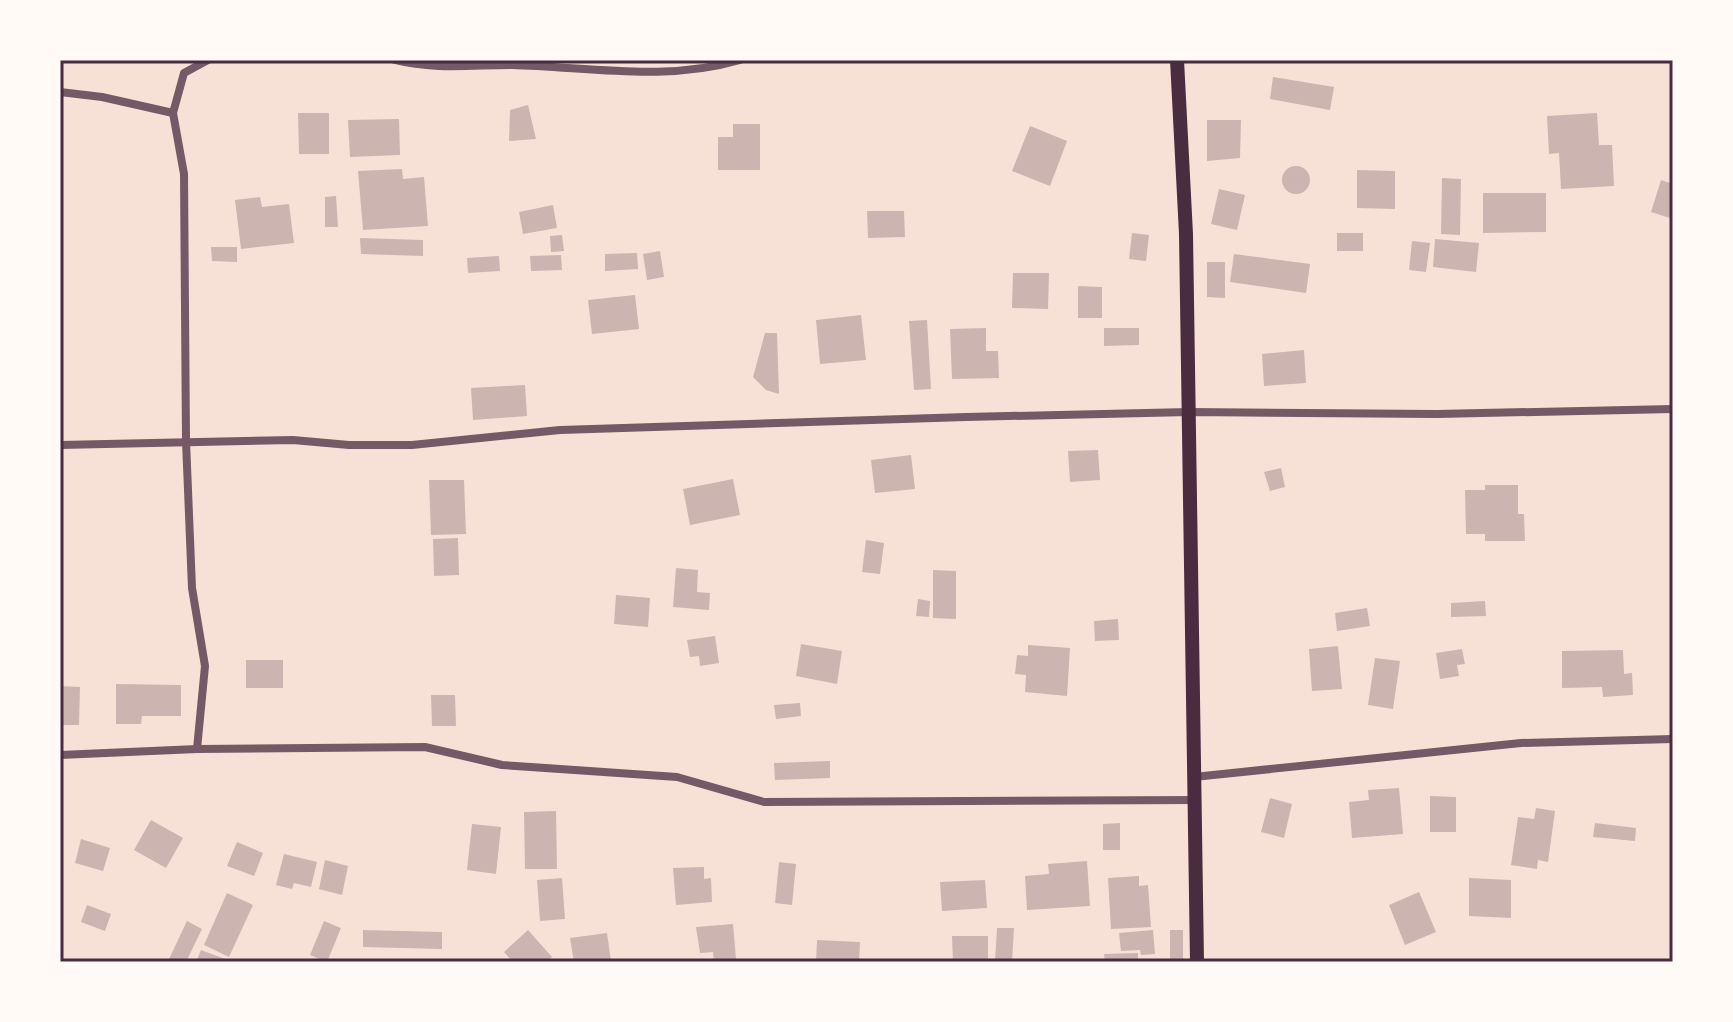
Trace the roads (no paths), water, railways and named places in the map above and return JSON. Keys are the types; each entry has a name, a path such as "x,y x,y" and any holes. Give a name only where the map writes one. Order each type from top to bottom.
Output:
{"main road":[{"path":"1177,60 1186,234 1197,962"}],"street":[{"path":"190,60 173,113 184,174 186,441 192,588 205,666 197,749"},
{"path":"184,73 208,60"},
{"path":"395,60 418,66 513,65 656,73 740,60"},
{"path":"60,92 102,97 173,113"},
{"path":"60,445 293,440 349,445 412,445 560,430 1189,412 1437,414 1673,409"},
{"path":"1194,777 1521,743 1673,739"},
{"path":"60,755 197,749 425,747 502,765 677,777 764,802 1195,800"}]}
